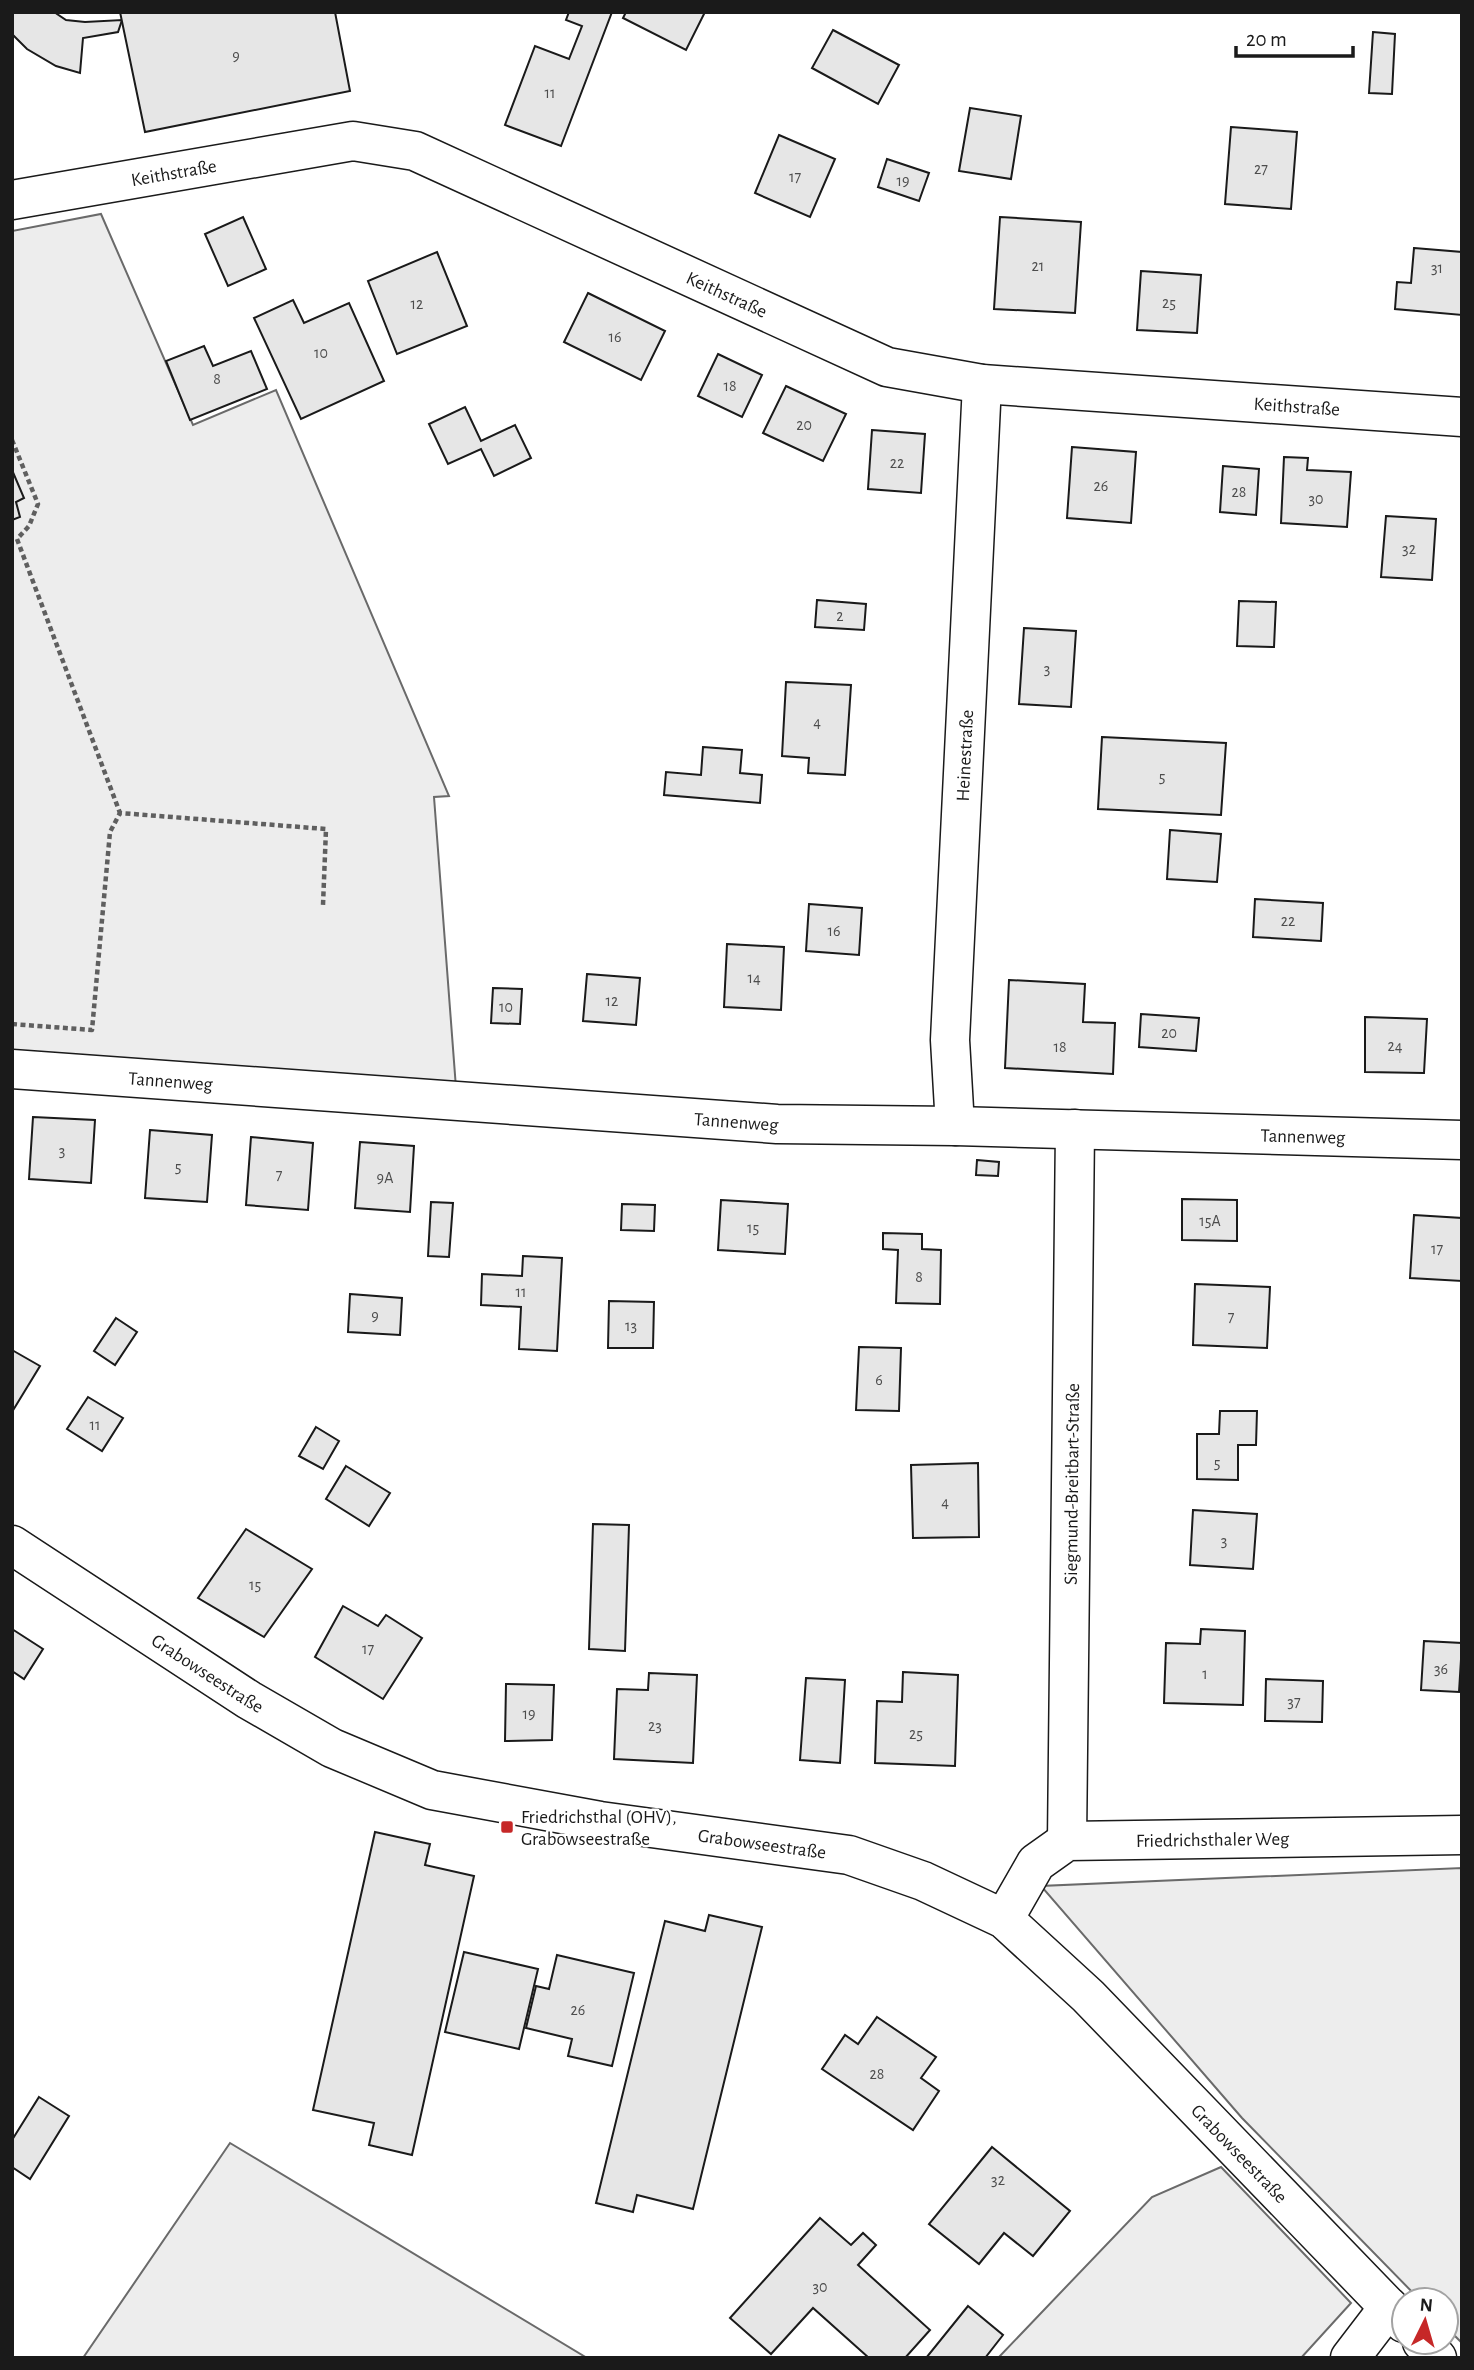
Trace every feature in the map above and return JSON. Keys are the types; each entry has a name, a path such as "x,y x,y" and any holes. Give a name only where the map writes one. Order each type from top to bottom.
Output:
{"street":[{"name":"Keithstraße","path":"12,200 354,141 415,151 887,367 982,384 1462,417"},
{"name":"Heinestraße","path":"955,1126 950,1040 982,384"},
{"name":"Tannenweg","path":"12,1069 776,1125 955,1126 1462,1140"},
{"name":"Siegmund-Breitbart-Straße","path":"1067,1840 1075,1129"},
{"name":"Grabowseestraße","path":"12,1545 296,1728 332,1748 432,1790 600,1821 849,1855 923,1881 1004,1919 1088,1996 1390,2309"},
{"name":"Friedrichsthaler Weg","path":"1067,1840 1462,1835"},
{"path":"1004,1919 1036,1863 1067,1840"},
{"path":"1350,2358 1390,2321"}],"path":[{"path":"12,440 38,504 30,526 15,539 120,813 110,832 92,1030 12,1024"},
{"path":"120,813 326,829 323,905"}],"shaded area":[{"path":"101,214 193,425 276,390 449,796 434,797 456,1088 12,1057 12,231"},
{"path":"1462,1868 1462,2343 1460,2286 1406,2286 1242,2118 1041,1886"},
{"path":"230,2143 587,2358 83,2358"},
{"path":"1221,2167 1351,2303 1301,2358 998,2358 1152,2197"}],"building":[{"path":"12,12 54,12 66,20 85,22 122,20 118,32 83,38 80,73 56,66 27,49 12,34"},
{"path":"120,12 335,12 350,91 145,132"},
{"path":"569,12 612,12 561,146 505,125 535,46 569,59 582,26 566,20"},
{"path":"626,12 705,12 686,50 623,18"},
{"path":"833,30 899,65 878,104 812,68"},
{"path":"1373,32 1395,34 1392,94 1369,93"},
{"path":"970,108 1021,116 1011,179 959,171"},
{"path":"1231,127 1297,132 1291,209 1225,204"},
{"path":"779,135 835,159 810,217 755,193"},
{"path":"887,159 929,173 919,201 878,187"},
{"path":"243,217 266,269 228,286 205,234"},
{"path":"1000,217 1081,222 1075,313 994,309"},
{"path":"1414,248 1462,252 1462,315 1395,309 1397,282 1411,283"},
{"path":"437,252 467,326 397,354 368,281"},
{"path":"1141,271 1201,275 1197,333 1137,330"},
{"path":"588,293 665,331 641,380 564,342"},
{"path":"293,300 304,323 349,303 384,381 301,419 254,318"},
{"path":"204,346 213,366 251,351 267,389 190,420 166,361"},
{"path":"718,354 762,375 742,417 698,396"},
{"path":"786,386 846,414 823,461 763,433"},
{"path":"465,407 481,441 515,425 531,458 494,476 481,449 448,464 429,424"},
{"path":"872,430 925,434 921,493 868,489"},
{"path":"1072,447 1136,452 1131,523 1067,518"},
{"path":"1284,457 1308,458 1307,470 1351,472 1347,527 1281,523"},
{"path":"1223,466 1259,469 1256,515 1220,512"},
{"path":"12,470 24,498 16,502 20,517 12,520"},
{"path":"1386,516 1436,519 1432,580 1381,577"},
{"path":"817,600 866,604 864,630 815,627"},
{"path":"1239,601 1276,602 1274,647 1237,646"},
{"path":"1024,628 1076,631 1071,707 1019,704"},
{"path":"786,682 851,685 845,775 808,773 809,758 782,756"},
{"path":"1102,737 1226,743 1221,815 1098,809"},
{"path":"703,747 742,750 740,773 762,775 760,803 664,795 666,772 701,775"},
{"path":"1170,830 1221,834 1217,882 1167,879"},
{"path":"1255,899 1323,903 1321,941 1253,937"},
{"path":"809,904 862,908 859,955 806,951"},
{"path":"727,944 784,947 781,1010 724,1007"},
{"path":"587,974 640,978 636,1025 583,1021"},
{"path":"1009,980 1085,984 1083,1022 1115,1023 1113,1074 1005,1068"},
{"path":"493,988 522,989 520,1024 491,1023"},
{"path":"1141,1014 1199,1018 1196,1051 1139,1047"},
{"path":"1365,1017 1427,1019 1424,1073 1365,1072"},
{"path":"33,1117 95,1120 91,1183 29,1179"},
{"path":"150,1130 212,1135 207,1202 145,1198"},
{"path":"251,1137 313,1143 308,1210 246,1205"},
{"path":"360,1142 414,1146 410,1212 355,1208"},
{"path":"977,1160 999,1162 998,1176 976,1175"},
{"path":"1182,1199 1237,1200 1237,1241 1182,1240"},
{"path":"721,1200 788,1204 785,1254 718,1250"},
{"path":"431,1202 453,1203 449,1257 428,1256"},
{"path":"622,1204 655,1205 654,1231 621,1230"},
{"path":"1414,1215 1462,1218 1462,1281 1410,1278"},
{"path":"883,1233 922,1234 922,1249 941,1250 940,1304 896,1303 898,1250 883,1249"},
{"path":"523,1256 562,1258 557,1351 519,1349 521,1307 481,1305 482,1274 522,1276"},
{"path":"1195,1284 1270,1287 1267,1348 1193,1345"},
{"path":"350,1294 402,1298 400,1335 348,1332"},
{"path":"609,1301 654,1302 653,1348 608,1348"},
{"path":"116,1318 137,1332 115,1365 94,1351"},
{"path":"859,1347 901,1348 899,1411 856,1410"},
{"path":"12,1350 40,1366 12,1412"},
{"path":"88,1397 123,1418 102,1451 67,1429"},
{"path":"1220,1411 1257,1411 1256,1445 1238,1445 1238,1480 1197,1479 1197,1434 1219,1434"},
{"path":"316,1427 339,1441 323,1469 299,1456"},
{"path":"978,1463 979,1537 913,1538 911,1465"},
{"path":"346,1466 390,1493 369,1526 326,1499"},
{"path":"1193,1510 1257,1514 1253,1569 1190,1565"},
{"path":"593,1524 629,1525 625,1651 589,1649"},
{"path":"246,1529 312,1569 264,1637 198,1598"},
{"path":"343,1606 378,1626 386,1615 422,1638 383,1699 315,1657"},
{"path":"12,1629 43,1649 24,1679 12,1671"},
{"path":"1201,1629 1245,1631 1243,1705 1164,1703 1166,1643 1200,1644"},
{"path":"1424,1641 1462,1643 1459,1692 1421,1690"},
{"path":"903,1672 958,1675 955,1766 875,1763 877,1701 902,1702"},
{"path":"649,1673 697,1675 693,1763 614,1759 617,1689 648,1690"},
{"path":"806,1678 845,1680 840,1763 800,1760"},
{"path":"1266,1679 1323,1681 1322,1722 1265,1721"},
{"path":"506,1684 554,1685 552,1740 505,1741"},
{"path":"375,1832 430,1844 425,1865 474,1876 412,2155 369,2145 374,2123 313,2110"},
{"path":"709,1915 762,1927 693,2209 637,2195 633,2212 596,2203 665,1921 705,1931"},
{"path":"464,1952 538,1969 519,2049 445,2032"},
{"path":"557,1955 634,1973 612,2066 568,2056 572,2039 526,2028 536,1986 549,1989"},
{"path":"877,2017 936,2057 921,2078 939,2091 913,2130 822,2069 845,2035 858,2044"},
{"path":"39,2097 69,2116 30,2179 12,2167 12,2140"},
{"path":"992,2147 1070,2211 1033,2256 1004,2233 979,2264 929,2224"},
{"path":"820,2218 851,2245 863,2233 876,2245 858,2265 930,2330 905,2358 869,2358 813,2308 771,2354 730,2318"},
{"path":"968,2306 1003,2335 985,2358 926,2358"}],"place":[{"name":"Friedrichsthal (OHV), Grabowseestraße","path":"507,1827"}]}
